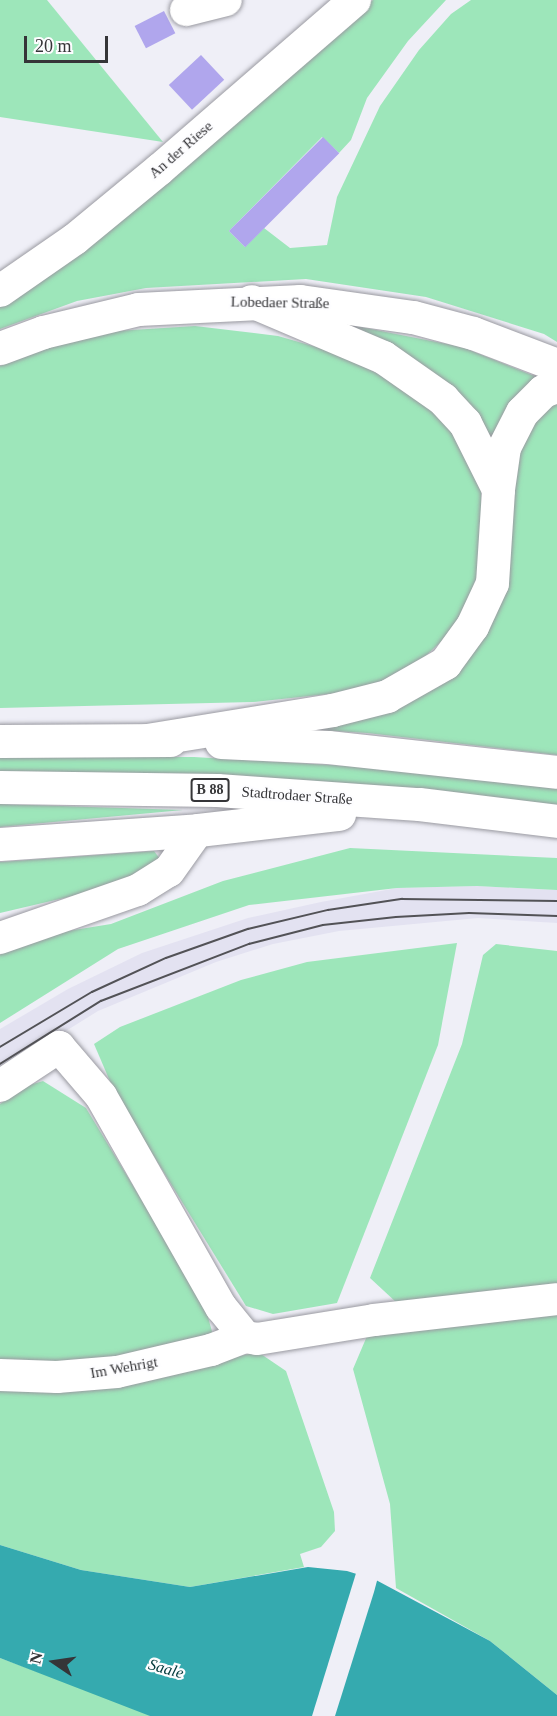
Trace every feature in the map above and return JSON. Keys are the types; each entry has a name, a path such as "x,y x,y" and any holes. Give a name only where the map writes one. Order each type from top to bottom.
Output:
{"main road":[{"name":"Lobedaer Straße","path":"0,348 43,332 138,309 251,301 353,306 413,317 473,333 557,365"},
{"path":"251,301 383,357 443,399 465,423 498,489"},
{"path":"147,740 332,710 387,696 445,663 472,626 492,583 498,489 504,447 522,412 543,391 557,386"},
{"path":"0,741 147,740 328,747 557,772"},
{"name":"Stadtrodaer Straße","path":"0,788 217,790 419,804 557,821"},
{"path":"0,844 198,830 419,804"}],"street":[{"path":"186,10 226,0"},
{"name":"An der Riese","path":"0,291 75,238 160,169 355,0"},
{"path":"0,938 138,890 169,871 198,830"},
{"path":"0,1086 59,1047 101,1096 221,1307 245,1337"},
{"name":"Im Wehrigt","path":"0,1375 57,1377 117,1372 211,1350 245,1337 257,1339 354,1324 557,1299"}],"shaded area":[{"path":"477,886 557,890 557,923 478,918 339,931 273,944 216,962 98,1011 0,1072 0,1029 68,989 142,953 248,918 321,902 397,888"}],"green space":[{"path":"0,0 47,0 163,142 0,117"},
{"path":"373,0 446,0 408,41 367,98 351,140 339,153 322,137 229,231 245,247 264,228 290,248 327,245 337,197 380,106 419,50 451,14 471,0 557,0 557,342 544,334 426,297 306,279 146,288 77,301 0,329 0,304"},
{"path":"325,320 462,347 537,377 495,445"},
{"path":"195,326 278,336 337,353 412,391 455,433 481,486 483,558 466,608 445,638 419,662 400,674 356,691 253,702 0,708 0,366 47,348 116,331"},
{"path":"557,397 557,755 367,733 287,728 389,707 510,558 509,486 518,440"},
{"path":"0,757 194,757 365,767 557,788 557,805 193,774 0,772"},
{"path":"0,804 183,810 0,827"},
{"path":"350,848 557,858 557,890 477,886 397,888 249,905 118,949 0,1023 0,955 18,939 111,924 223,881"},
{"path":"154,851 160,859 128,883 0,913 0,862"},
{"path":"457,943 438,1045 337,1303 273,1314 246,1306 115,1093 94,1044 120,1027 241,980 307,962"},
{"path":"496,944 557,951 557,1286 397,1303 370,1278 462,1044 483,955"},
{"path":"43,1081 86,1108 204,1303 215,1342 111,1365 0,1364 0,1104 23,1087"},
{"path":"557,1308 557,1695 490,1641 396,1588 390,1504 353,1369 367,1336"},
{"path":"258,1352 286,1371 334,1512 335,1531 321,1547 300,1554 304,1567 190,1587 81,1570 0,1545 0,1385 123,1381"},
{"path":"0,1658 149,1713 150,1716 0,1716"}],"water":[{"name":"Saale","path":"0,1545 81,1570 190,1587 308,1567 347,1571 376,1580 490,1641 557,1695 557,1716 150,1716 0,1658"}],"pier":[{"path":"357,1570 378,1577 374,1592 335,1716 312,1716"}],"building":[{"path":"164,11 175,33 146,48 135,26"},
{"path":"201,55 224,80 192,110 169,85"},
{"path":"323,137 339,153 245,247 229,231"}],"tram line":[{"path":"0,1047 92,992 166,958 248,929 328,910 402,899 557,901"},
{"path":"0,1064 101,1001 249,944 323,925 396,917 469,913 557,916"}]}
